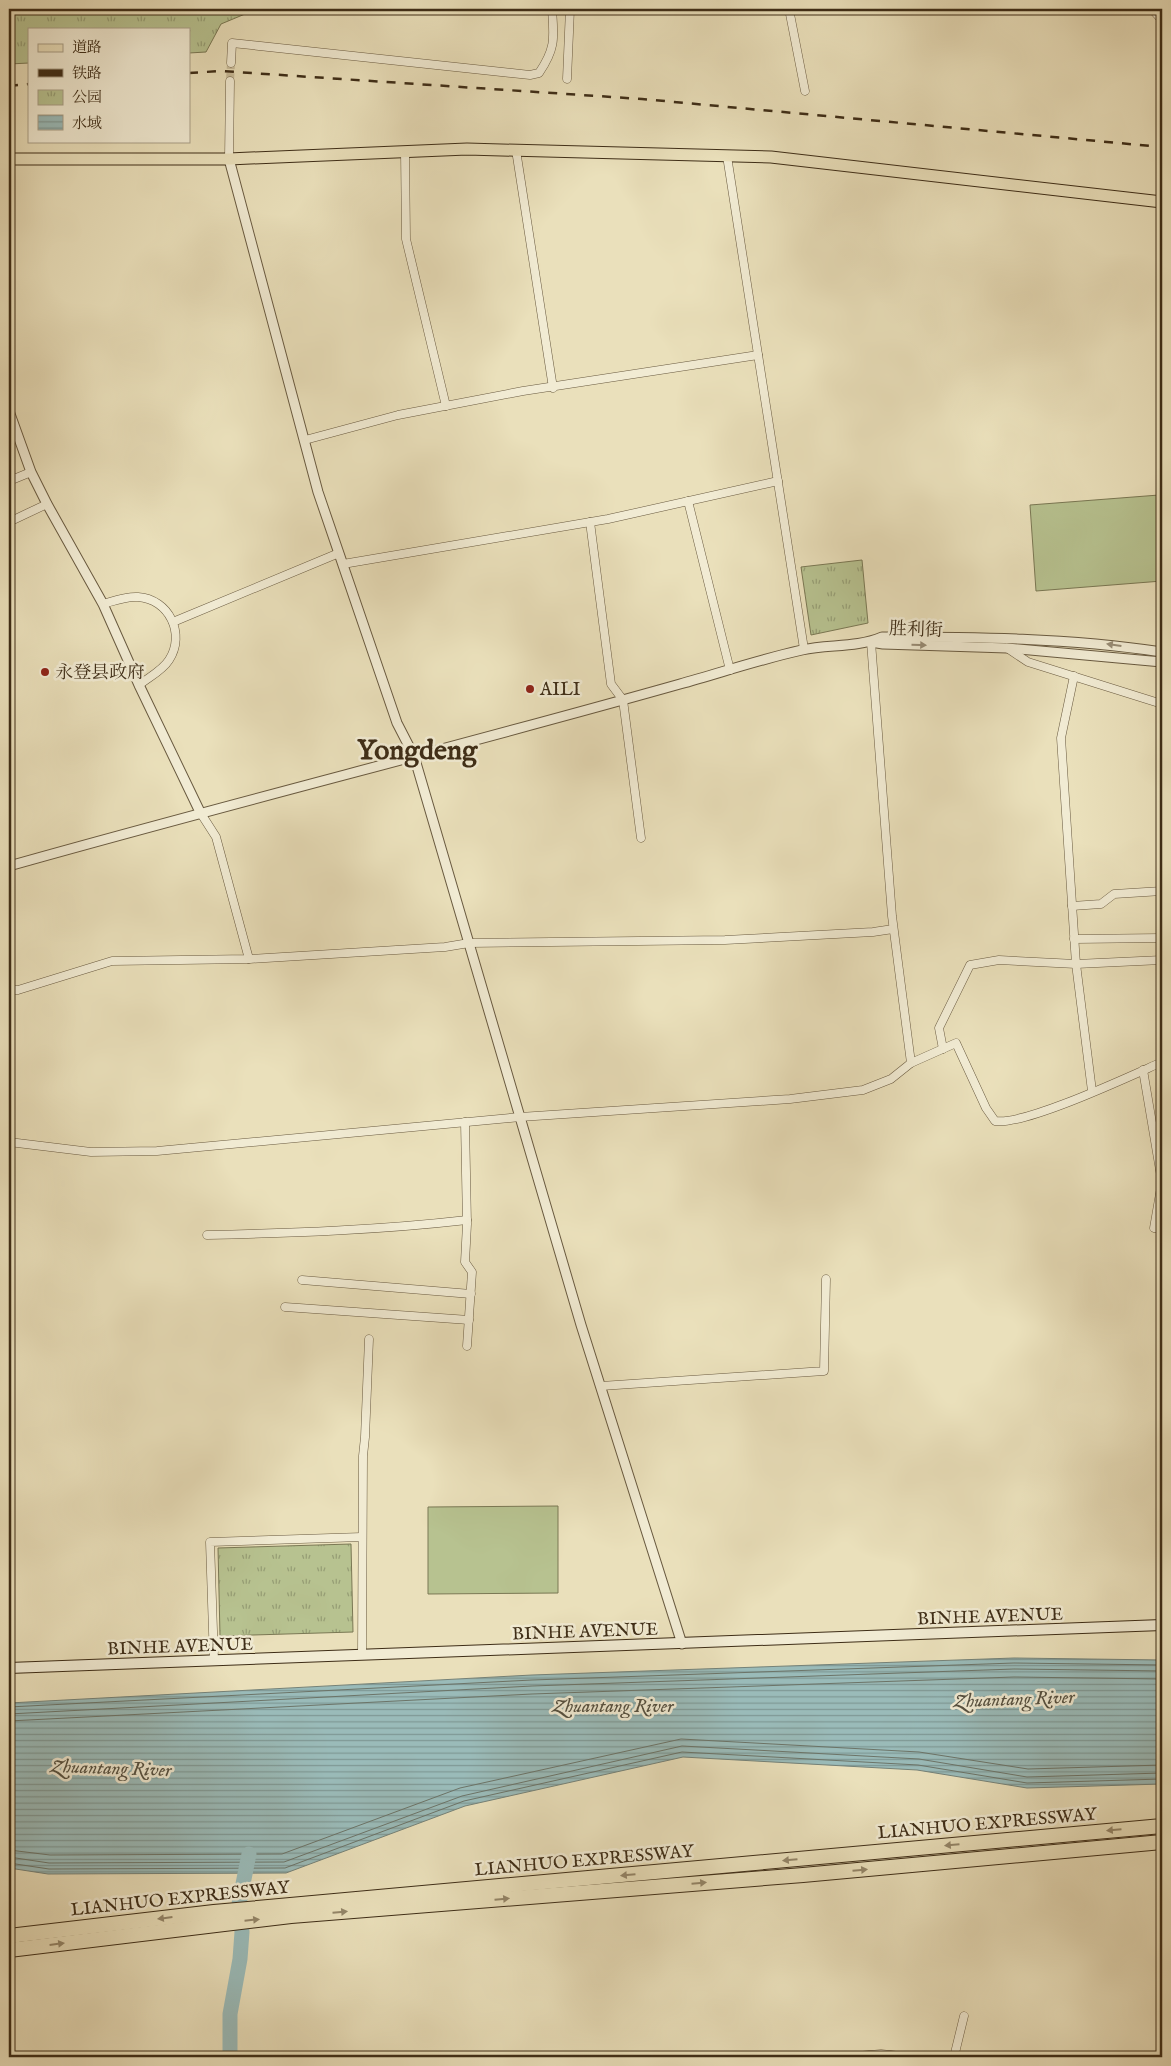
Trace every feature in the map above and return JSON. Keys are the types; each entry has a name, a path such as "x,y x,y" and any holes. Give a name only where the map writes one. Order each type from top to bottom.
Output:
{"highway":[{"name":"LIANHUO EXPRESSWAY","path":"9,1936 291,1911 1162,1826"},
{"name":"LIANHUO EXPRESSWAY","path":"291,1911 803,1875 1162,1842"},
{"name":"LIANHUO EXPRESSWAY","path":"9,1950 214,1918"}],"main road":[{"path":"9,159 229,159 467,149 771,157 1162,202"},
{"name":"BINHE AVENUE","path":"9,1668 1162,1626"}],"street":[{"path":"231,63 232,43 530,75 539,73 549,60 554,41 552,9"},
{"path":"567,79 570,9"},
{"path":"720,9 742,9"},
{"path":"789,9 805,91"},
{"path":"1152,9 1162,20"},
{"path":"230,81 229,159 318,492 397,723 414,756 601,1386 682,1644"},
{"path":"516,150 553,388"},
{"path":"405,151 406,239 446,406"},
{"path":"727,156 804,649"},
{"path":"305,440 398,415 758,355"},
{"path":"9,411 31,472 103,604 139,685 200,812 216,838 249,959"},
{"path":"9,481 31,472"},
{"path":"343,564 590,522 778,481"},
{"path":"688,502 730,670"},
{"path":"9,522 47,504"},
{"path":"590,522 611,684 623,700 641,838"},
{"path":"173,622 339,553"},
{"path":"103,604 126,597 145,598 162,607 173,622 176,643 171,657 163,668 139,685"},
{"name":"胜利街","path":"871,642 882,637 1008,637 1107,644 1162,652"},
{"path":"9,866 200,812 623,700 804,649 871,642 893,928 911,1063"},
{"name":"胜利街","path":"871,642 882,644 1008,648 1162,662"},
{"path":"1008,648 1028,662 1162,704"},
{"path":"1074,676 1061,738 1076,964 1092,1091"},
{"path":"1072,906 1101,904 1114,894 1162,891"},
{"path":"9,990 18,990 112,961 249,959 445,947 469,943 725,940 873,932 893,928"},
{"path":"1074,939 1162,938"},
{"path":"943,1049 939,1028 970,965 999,960 1076,964 1162,960"},
{"path":"9,1142 91,1152 157,1151 520,1117 790,1099 864,1090 892,1079 911,1063 956,1043 986,1108 995,1121 1004,1123 1039,1112 1162,1062"},
{"path":"1143,1070 1162,1182 1154,1228 1162,1229"},
{"path":"465,1122 465,1262 472,1272 467,1346"},
{"path":"207,1235 333,1232 466,1220"},
{"path":"601,1386 824,1372 826,1279"},
{"path":"302,1280 471,1294"},
{"path":"285,1307 469,1320"},
{"path":"362,1655 363,1456 369,1339"},
{"path":"214,1661 210,1542 362,1537"},
{"path":"954,2057 964,2016"},
{"path":"845,2057 881,2054 910,2057"}],"green space":[{"path":"9,9 257,9 221,24 206,52 190,53 190,28 28,28 28,63 9,64"},
{"path":"1159,495 1162,537 1162,581 1036,591 1030,505"},
{"path":"862,560 868,623 811,635 801,567"},
{"path":"558,1506 558,1593 428,1594 428,1507"},
{"path":"351,1544 353,1632 220,1636 218,1548"}],"water":[{"name":"Zhuantang River","path":"1014,1658 1162,1660 1162,1784 1027,1788 917,1770 683,1757 465,1806 286,1873 48,1874 9,1868 9,1703 532,1675"}],"waterway":[{"path":"230,2057 230,2014 240,1959 242,1932 239,1904 249,1854"}],"tunnel":[{"path":"230,81 231,63"}],"railway":[{"path":"190,73 221,71 642,99 1162,147"},
{"path":"9,86 28,84"}],"place":[{"name":"永登县政府","path":"45,672"},
{"name":"AILI","path":"530,689"}],"district":[{"name":"Yongdeng","path":"417,749"}]}
